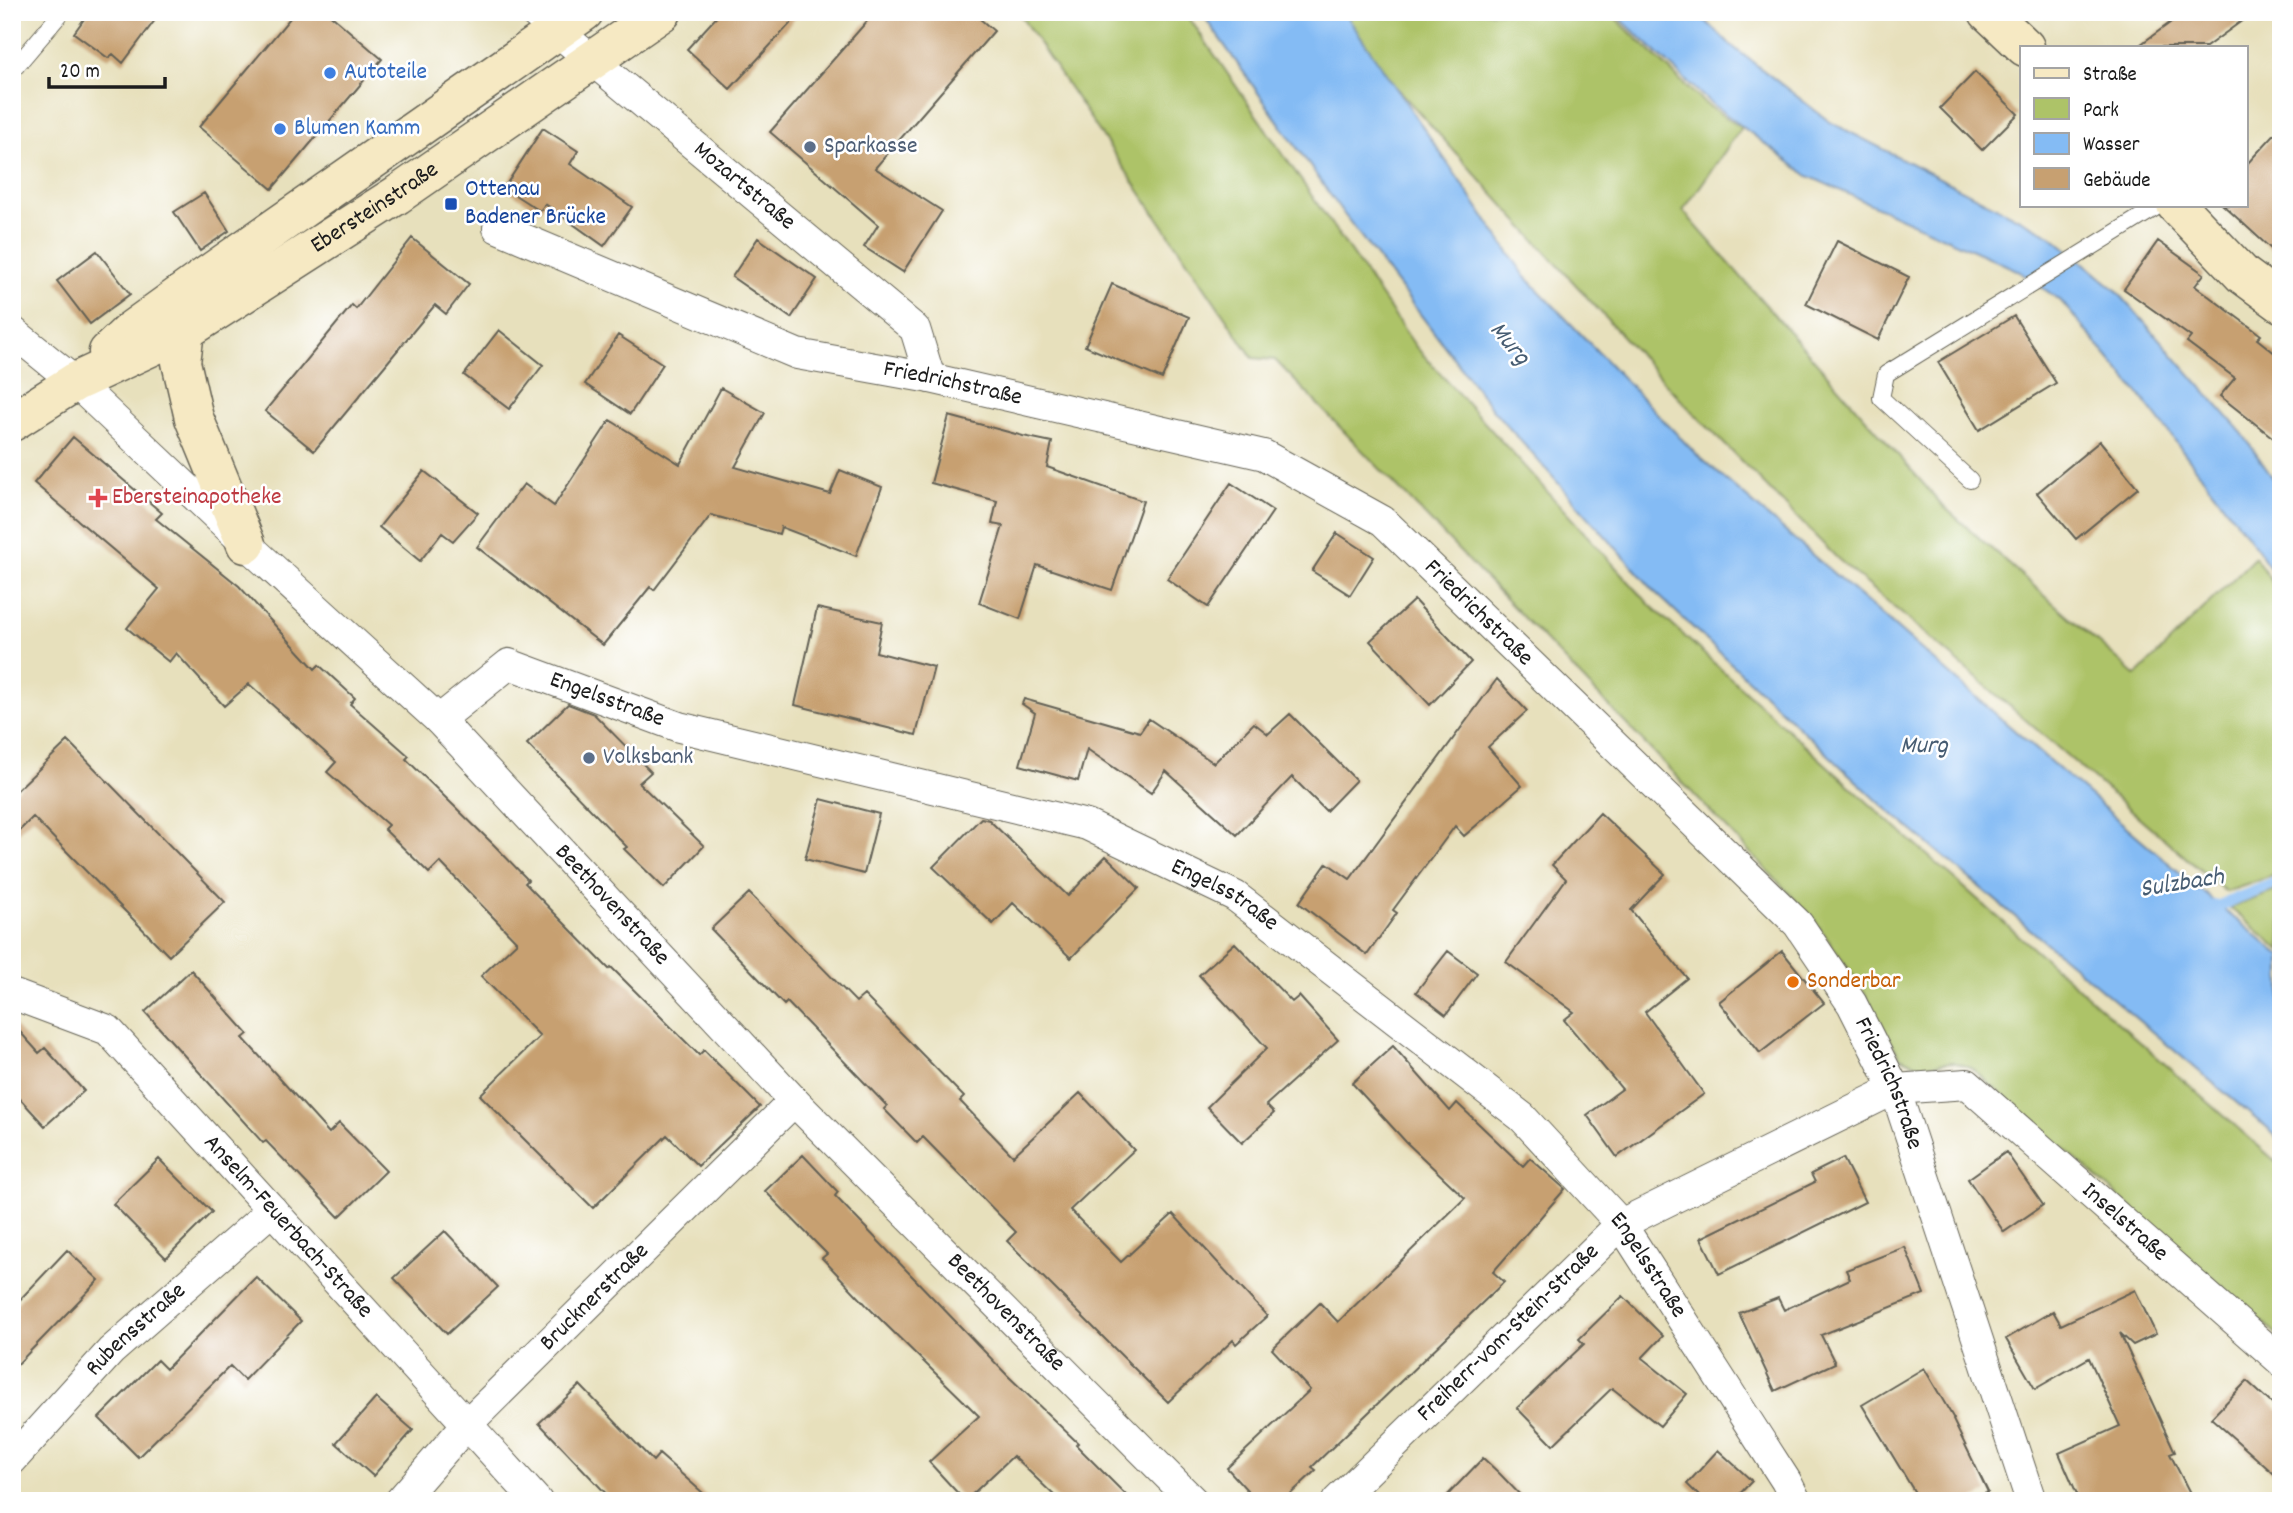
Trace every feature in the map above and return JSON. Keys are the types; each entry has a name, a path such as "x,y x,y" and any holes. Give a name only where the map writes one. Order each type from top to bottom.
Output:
{"street":[{"name":"Ebersteinstraße","path":"12,422 75,382 185,331 397,195 662,12"},
{"path":"1988,12 2024,46"},
{"name":"Ebersteinstraße","path":"75,382 130,331 558,18"},
{"name":"Mozartstraße","path":"558,18 592,60 915,329 930,378"},
{"path":"2177,206 2243,275 2281,303"},
{"name":"Friedrichstraße","path":"498,229 797,354 930,378 1264,455 1383,521 1798,924 1852,1004 1895,1089 2031,1501"},
{"name":"Beethovenstraße","path":"12,331 75,382 246,544 439,720 794,1101 1193,1501"},
{"path":"185,331 181,362 194,418 246,544"},
{"name":"Engelsstraße","path":"439,720 509,664 679,727 1087,825 1235,896 1522,1117 1621,1224 1786,1481 1796,1501"},
{"name":"Anselm-Feuerbach-Straße","path":"12,994 108,1030 537,1501"},
{"name":"Freiherr-vom-Stein-Straße","path":"1337,1501 1621,1224 1895,1089 1967,1084"},
{"name":"Inselstraße","path":"1967,1084 2281,1361"},
{"name":"Brucknerstraße","path":"400,1501 468,1423 794,1101"},
{"name":"Rubensstraße","path":"12,1460 111,1351 272,1210"}],"lane":[{"path":"12,71 62,12"},
{"path":"1970,480 1881,398 1886,374 2158,206"}],"green space":[{"path":"1018,12 1185,12 1416,347 1650,605 1884,817 2281,1166 2281,1338 1970,1067 1952,1062 1922,1066 1900,1057 1863,990 1813,918 1275,360 1253,358"},
{"path":"1342,12 1609,12 1703,102 1741,128 1683,211 1943,506 2136,676 2255,557 2281,595 2281,873 2226,892 1838,559 1676,395 1384,74"},
{"path":"2281,889 2281,950 2230,908"}],"water":[{"name":"Murg","path":"1201,12 1344,12 1525,276 1695,453 2067,776 2219,906 2281,955 2281,1140 1882,805 1657,594 1494,411 1343,213"},
{"path":"1613,12 1697,12 1728,43 1830,122 2049,234 2116,290 2242,433 2281,490 2281,585 2259,551 2144,400 2061,301 2017,270 1808,176 1708,101"}],"building":[{"path":"89,12 161,12 123,63 113,54 108,58 74,33"},
{"path":"295,12 327,12 382,59 272,189 199,127"},
{"path":"721,12 801,12 730,89 687,49"},
{"path":"875,12 972,12 994,31 875,168 942,211 903,272 864,247 878,225 770,132"},
{"path":"2185,12 2254,12 2207,46 2138,46"},
{"path":"1975,72 2018,114 1982,150 1940,108"},
{"path":"2281,127 2281,258 2224,206 2248,206 2248,163"},
{"path":"543,128 578,151 570,164 632,207 604,246 545,204 540,211 504,188"},
{"path":"204,193 229,231 200,251 174,212"},
{"path":"412,238 469,284 446,314 435,305 314,451 265,411 352,305 356,309"},
{"path":"758,238 817,279 791,318 732,277"},
{"path":"1837,241 1909,277 1878,340 1806,304"},
{"path":"2158,241 2204,274 2195,286 2261,335 2257,339 2281,358 2281,444 2220,396 2235,378 2187,342 2191,337 2124,289"},
{"path":"97,251 130,294 90,324 57,281"},
{"path":"1112,284 1189,317 1162,379 1085,346"},
{"path":"2014,316 2056,383 1979,430 1938,362"},
{"path":"499,330 543,365 509,409 464,375"},
{"path":"618,335 663,364 630,414 585,384"},
{"path":"721,388 765,413 735,467 830,494 840,470 882,487 856,556 781,527 779,534 711,515 654,590 650,587 603,645 477,547 524,484 554,506 610,420 680,464"},
{"path":"949,416 1052,442 1047,467 1143,501 1112,590 1037,565 1020,619 979,603 1003,526 992,524 997,501 931,483"},
{"path":"73,437 162,513 156,519 239,586 315,669 319,665 355,698 350,704 409,756 406,759 528,880 525,883 609,969 611,967 699,1055 704,1050 760,1107 698,1166 667,1135 593,1208 480,1095 540,1036 481,976 517,942 440,862 429,873 384,829 388,825 327,772 336,762 249,684 224,706 176,653 169,662 127,628 159,589 34,483"},
{"path":"2100,441 2138,488 2076,539 2037,493"},
{"path":"424,471 478,513 453,541 442,533 420,561 379,527"},
{"path":"1231,483 1273,511 1208,607 1167,579"},
{"path":"1337,533 1374,557 1350,595 1312,571"},
{"path":"1414,600 1471,662 1430,705 1370,641"},
{"path":"817,608 882,622 876,652 934,667 916,735 795,705"},
{"path":"1497,679 1527,711 1488,747 1522,786 1464,836 1455,826 1393,910 1397,913 1367,955 1299,903 1327,863 1350,879"},
{"path":"1024,699 1140,732 1149,719 1214,763 1254,723 1268,734 1290,714 1356,780 1326,811 1292,777 1237,835 1166,771 1151,793 1087,749 1078,781 1020,765 1035,713 1022,704"},
{"path":"568,704 594,714 651,772 639,783 704,846 664,888 527,744"},
{"path":"68,741 225,902 169,956 33,817 12,838 12,795"},
{"path":"821,799 879,814 864,874 805,859"},
{"path":"1600,813 1665,874 1631,910 1687,978 1645,1012 1704,1094 1617,1157 1587,1115 1622,1089 1564,1020 1574,1012 1506,962 1566,879 1552,865"},
{"path":"981,818 989,820 1068,896 1106,856 1139,888 1071,958 1013,903 993,924 933,867"},
{"path":"749,893 856,1002 864,995 964,1097 960,1101 1013,1156 1080,1093 1134,1150 1070,1210 1121,1262 1173,1214 1267,1316 1236,1344 1233,1340 1168,1402 1007,1241 1016,1232 923,1137 917,1143 884,1109 887,1106 787,1002 784,1005 711,929"},
{"path":"1235,943 1292,1002 1299,996 1338,1040 1266,1105 1274,1113 1242,1143 1207,1107 1267,1048 1199,975"},
{"path":"1448,951 1477,973 1446,1015 1416,992"},
{"path":"1782,951 1824,1003 1760,1053 1719,1002"},
{"path":"191,970 248,1034 243,1038 329,1133 339,1123 386,1171 339,1217 266,1141 263,1143 145,1012"},
{"path":"12,1023 39,1053 45,1048 84,1091 45,1126 12,1090"},
{"path":"1393,1046 1450,1111 1457,1103 1523,1166 1530,1158 1565,1189 1493,1272 1504,1282 1312,1467 1316,1470 1283,1501 1257,1501 1227,1468 1310,1390 1272,1349 1320,1303 1338,1322 1465,1198 1406,1142 1352,1083"},
{"path":"2006,1152 2043,1205 2004,1232 1968,1179"},
{"path":"803,1155 838,1192 835,1196 1132,1501 1060,1501 1013,1456 965,1501 929,1462 979,1416 871,1310 822,1258 827,1254 765,1191"},
{"path":"1843,1158 1865,1202 1719,1274 1701,1238 1815,1182 1811,1174"},
{"path":"159,1159 212,1212 166,1258 113,1204"},
{"path":"445,1231 498,1287 447,1334 394,1278"},
{"path":"1905,1247 1924,1294 1821,1335 1835,1363 1775,1391 1739,1313 1778,1298 1784,1310 1850,1279 1846,1270"},
{"path":"67,1250 99,1280 12,1370 12,1308"},
{"path":"256,1277 301,1321 244,1380 230,1366 138,1457 99,1418 157,1360 166,1369"},
{"path":"2135,1290 2156,1334 2133,1345 2120,1333 2175,1452 2170,1454 2194,1501 2080,1501 2059,1453 2120,1426 2089,1358 2035,1389 2006,1339 2053,1311 2061,1325"},
{"path":"1623,1296 1663,1336 1642,1358 1687,1394 1660,1426 1612,1388 1553,1445 1517,1408 1584,1344 1579,1339"},
{"path":"1924,1368 1954,1419 1988,1492 1969,1501 1920,1501 1862,1405"},
{"path":"2247,1381 2281,1412 2281,1480 2211,1418"},
{"path":"580,1385 653,1461 659,1454 712,1501 613,1501 539,1423"},
{"path":"376,1398 413,1430 373,1476 336,1443"},
{"path":"1718,1450 1752,1481 1733,1501 1704,1501 1687,1484"},
{"path":"1483,1458 1500,1474 1526,1501 1442,1501"}],"waterway":[{"name":"Sulzbach","path":"2202,907 2219,906 2281,881"}],"place":[{"name":"Autoteile","path":"330,73"},
{"name":"Blumen Kamm","path":"280,129"},
{"name":"Sparkasse","path":"810,147"},
{"name":"Ottenau Badener Brücke","path":"451,204"},
{"name":"Ebersteinapotheke","path":"98,498"},
{"name":"Volksbank","path":"589,758"},
{"name":"Sonderbar","path":"1793,982"}]}
